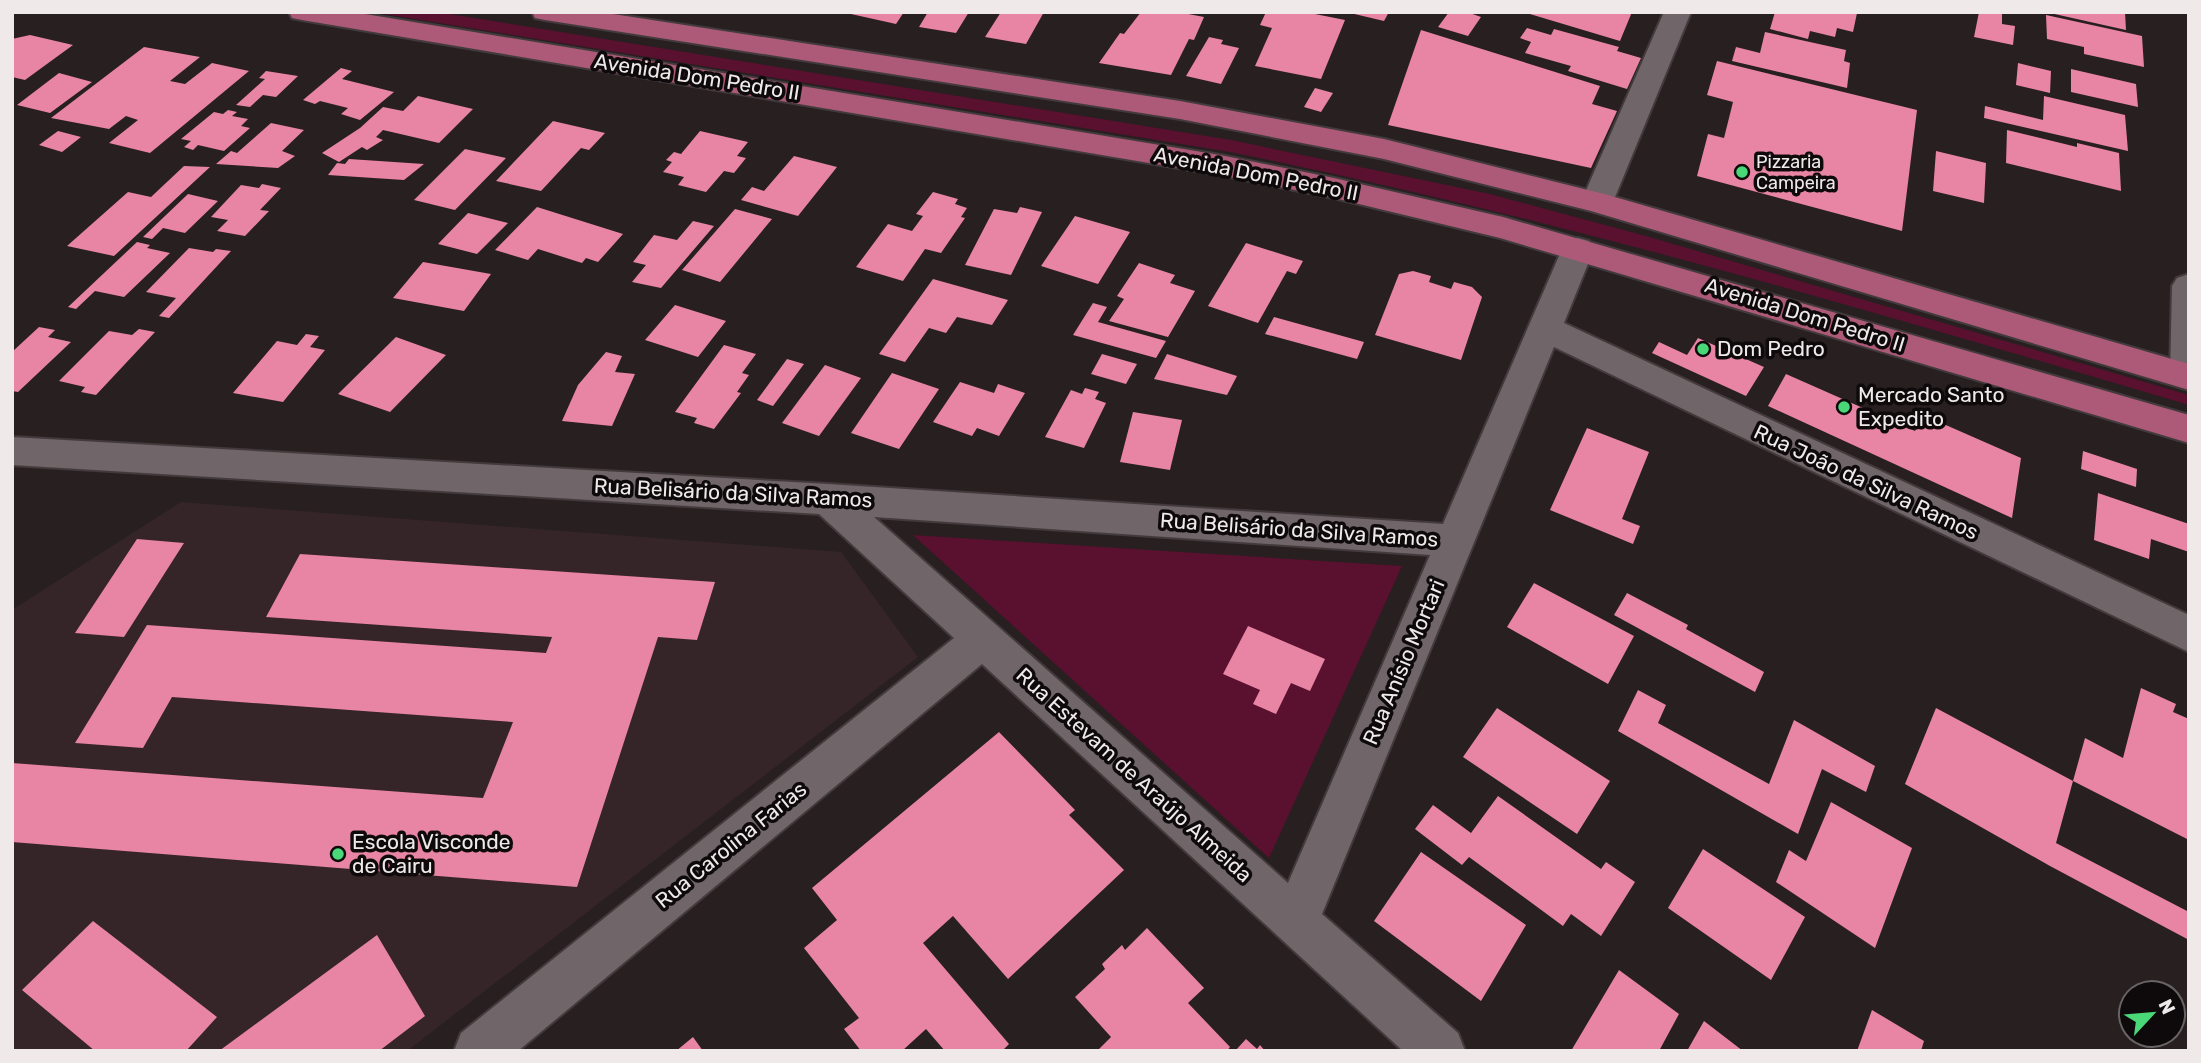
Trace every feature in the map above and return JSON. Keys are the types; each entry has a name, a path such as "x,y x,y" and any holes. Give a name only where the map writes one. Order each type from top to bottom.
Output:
{"main road":[{"name":"Avenida Dom Pedro II","path":"302,12 1220,164 1444,213 1578,249 2189,429"},
{"name":"Avenida Dom Pedro II","path":"545,12 590,15 1266,125 1384,149 1597,202 2188,377"}],"street":[{"path":"1597,202 1678,12"},
{"name":"Rua Anísio Mortari","path":"1296,920 1578,249"},
{"path":"2188,377 2189,286"},
{"name":"Rua João da Silva Ramos","path":"1544,328 2189,634"},
{"name":"Rua Belisário da Silva Ramos","path":"12,451 828,499 1454,541"},
{"name":"Rua Estevam de Araújo Almeida","path":"828,499 1440,1051"},
{"name":"Rua Carolina Farias","path":"479,1051 983,639"}],"shaded area":[{"path":"372,12 437,12 1231,140 1490,194 1646,236 2189,395 2189,405 1712,268 1472,206 1351,178 1230,152"},
{"name":"Escola Visconde de Cairu","path":"181,502 841,552 918,657 407,1051 12,1051 12,610"},
{"path":"913,535 1402,566 1269,858"}],"building":[{"path":"842,12 904,12 896,24"},
{"path":"928,12 969,12 956,33 919,27"},
{"path":"1001,12 1044,12 1026,44 985,37"},
{"path":"1141,12 1178,12 1204,17 1194,40 1189,39 1171,75 1099,63 1120,33 1124,34"},
{"path":"1266,12 1305,12 1345,20 1321,79 1255,66 1272,28 1260,25"},
{"path":"1346,12 1389,12 1384,21"},
{"path":"1449,12 1467,12 1481,17 1468,36 1438,27"},
{"path":"1523,12 1632,12 1620,41"},
{"path":"1775,12 1857,13 1853,32 1837,28 1835,37 1810,31 1808,39 1770,29"},
{"path":"1979,12 2002,12 2002,24 2015,26 2013,45 1974,37"},
{"path":"2125,12 2126,30 2050,13"},
{"path":"2046,15 2142,36 2144,67 2084,54 2084,47 2047,39"},
{"path":"1527,28 1551,35 1554,29 1619,47 1617,51 1641,58 1627,89 1568,71 1571,66 1525,53 1531,42 1520,38"},
{"path":"1421,30 1600,86 1592,104 1617,111 1591,168 1388,125"},
{"path":"1765,32 1846,50 1844,61 1850,63 1847,88 1732,61 1736,47 1760,53"},
{"path":"30,35 73,45 25,80 12,77 12,39"},
{"path":"1209,37 1223,40 1221,44 1239,48 1221,84 1186,76"},
{"path":"144,47 200,57 170,81 185,84 212,63 249,71 150,153 109,143 138,120 126,116 109,129 51,118"},
{"path":"1717,61 1917,110 1902,231 1697,176 1708,134 1724,138 1733,102 1707,95"},
{"path":"2018,63 2051,71 2050,93 2016,85"},
{"path":"341,68 352,71 342,79 394,92 360,120 341,114 348,108 303,100"},
{"path":"2071,69 2136,84 2138,107 2071,92"},
{"path":"266,71 298,76 276,97 263,95 250,107 236,105 265,79 259,78"},
{"path":"59,73 92,82 50,113 17,105"},
{"path":"1315,88 1333,93 1321,112 1304,107"},
{"path":"418,96 473,109 439,143 383,130 376,137 383,140 367,150 362,147 339,162 322,153 360,128 383,107 403,111"},
{"path":"2044,96 2125,115 2128,151 1984,118 1985,106 2043,120"},
{"path":"228,110 237,112 232,116 248,119 241,126 250,128 224,151 198,145 193,150 184,147 191,141 181,139 214,112 223,114"},
{"path":"553,121 605,133 589,150 581,148 541,191 496,181"},
{"path":"271,123 304,130 282,151 295,156 278,168 216,164 231,151 237,153"},
{"path":"2007,130 2077,147 2077,143 2119,153 2121,191 2006,163"},
{"path":"58,131 81,137 62,152 39,145"},
{"path":"700,131 748,142 737,156 746,158 734,173 724,171 706,192 678,185 684,177 663,172 672,162 666,160 674,152 681,154"},
{"path":"465,149 506,158 455,210 414,200"},
{"path":"1936,151 1986,163 1984,203 1933,191"},
{"path":"794,156 837,167 798,216 741,200 752,187 764,191"},
{"path":"349,159 424,164 404,180 328,175 337,163 345,164"},
{"path":"184,166 210,167 114,256 67,246 128,192 151,197"},
{"path":"262,184 281,188 260,210 269,211 245,236 217,231 228,220 211,217 241,185 259,188"},
{"path":"933,192 958,199 955,204 967,208 961,217 965,218 941,253 925,249 903,281 856,267 888,224 912,231 923,216 916,214"},
{"path":"188,194 218,201 185,233 163,228 152,239 143,237"},
{"path":"537,207 623,234 598,262 586,258 582,263 538,249 528,260 495,250"},
{"path":"1020,207 1042,212 1011,275 965,265 994,209 1017,213"},
{"path":"735,209 772,219 720,282 682,270"},
{"path":"468,213 508,223 477,254 438,244"},
{"path":"1075,216 1130,232 1098,284 1041,266"},
{"path":"693,221 714,226 661,288 632,282 646,265 633,262 654,235 677,240"},
{"path":"137,242 150,245 147,248 170,253 124,297 95,291 76,309 68,307"},
{"path":"1246,243 1303,261 1296,274 1287,271 1258,323 1208,306"},
{"path":"189,248 213,252 216,249 231,251 169,318 159,316 176,298 146,292"},
{"path":"423,262 491,274 464,311 393,298"},
{"path":"1139,263 1175,275 1170,283 1195,291 1168,337 1109,321 1124,299 1117,296"},
{"path":"1413,271 1431,276 1429,282 1451,289 1454,282 1472,287 1482,297 1461,360 1375,335 1399,274"},
{"path":"933,279 1008,300 992,325 957,317 946,333 929,328 905,362 879,354"},
{"path":"1093,303 1107,307 1098,322 1166,341 1156,358 1073,335"},
{"path":"675,305 726,321 698,357 645,340"},
{"path":"1274,317 1364,342 1357,359 1265,334"},
{"path":"39,327 55,330 48,337 71,342 18,392 12,391 12,352"},
{"path":"139,329 155,332 96,395 81,392 85,387 59,381 109,331 132,335"},
{"path":"306,334 319,336 310,347 325,350 283,402 233,393 277,341 297,345"},
{"path":"396,337 446,355 390,412 338,394"},
{"path":"1698,338 1764,367 1746,396 1652,353 1659,342 1687,355"},
{"path":"724,345 756,354 742,373 749,375 737,392 741,393 714,429 694,423 697,418 675,412"},
{"path":"606,352 622,356 615,372 635,374 612,426 562,421 578,385"},
{"path":"1102,354 1137,364 1126,384 1091,374"},
{"path":"1167,354 1237,376 1227,395 1154,379"},
{"path":"787,359 804,364 773,406 757,400"},
{"path":"825,365 861,378 819,436 782,423"},
{"path":"892,373 939,389 899,449 851,433"},
{"path":"1786,374 1915,431 1923,415 2021,458 2012,518 1768,406"},
{"path":"960,382 994,393 998,384 1025,393 999,436 977,428 972,436 933,422"},
{"path":"1085,388 1099,392 1095,399 1106,403 1084,448 1045,437 1071,390 1082,394"},
{"path":"1133,412 1182,420 1170,470 1120,462"},
{"path":"1587,428 1649,452 1622,519 1640,526 1633,544 1550,510"},
{"path":"2083,451 2137,469 2136,487 2081,469"},
{"path":"2098,493 2189,524 2189,552 2151,539 2149,559 2094,540"},
{"path":"137,539 184,543 124,637 75,633"},
{"path":"300,554 715,582 697,640 658,637 577,887 12,842 12,763 483,798 513,722 172,697 143,748 75,743 147,625 546,653 552,637 266,617"},
{"path":"1534,583 1634,636 1608,684 1507,627"},
{"path":"1627,593 1688,625 1686,629 1764,672 1755,692 1614,615"},
{"path":"1248,626 1325,659 1310,691 1291,683 1276,714 1253,704 1260,690 1223,674"},
{"path":"2141,688 2176,704 2173,712 2189,719 2189,840 2073,781 2085,738 2123,758"},
{"path":"1638,690 1666,705 1658,723 1769,784 1794,720 1875,766 1866,792 1822,769 1798,834 1618,731"},
{"path":"1497,708 1610,781 1577,834 1463,757"},
{"path":"1936,708 2073,781 2056,843 2189,912 2189,940 1905,784"},
{"path":"999,732 1075,810 1069,815 1124,870 1008,979 953,916 923,943 1009,1044 1002,1051 945,1051 926,1029 902,1051 861,1051 844,1029 859,1018 804,948 837,920 812,888"},
{"path":"1498,796 1601,869 1606,862 1635,882 1601,936 1571,914 1563,926 1469,857 1462,865 1415,829 1433,805 1471,833"},
{"path":"1831,802 1912,848 1875,948 1776,882 1789,850 1806,861"},
{"path":"1703,849 1805,917 1771,980 1668,908"},
{"path":"1421,852 1526,925 1481,1001 1374,921"},
{"path":"93,921 217,1017 186,1051 95,1051 22,990"},
{"path":"1147,928 1204,988 1188,1003 1230,1047 1227,1051 1097,1051 1111,1037 1075,997 1105,969 1102,964 1122,945 1125,950"},
{"path":"377,935 425,1016 379,1051 219,1051"},
{"path":"1619,970 1679,1014 1659,1051 1571,1051"},
{"path":"1872,1010 1924,1041 1921,1051 1857,1051"},
{"path":"1704,1021 1743,1051 1687,1051"},
{"path":"693,1037 703,1051 676,1051"},
{"path":"1246,1039 1257,1049 1260,1045 1265,1051 1235,1051"}],"place":[{"name":"Pizzaria Campeira","path":"1742,172"},
{"name":"Dom Pedro","path":"1703,349"},
{"name":"Mercado Santo Expedito","path":"1844,407"},
{"name":"Escola Visconde de Cairu","path":"338,854"}]}
